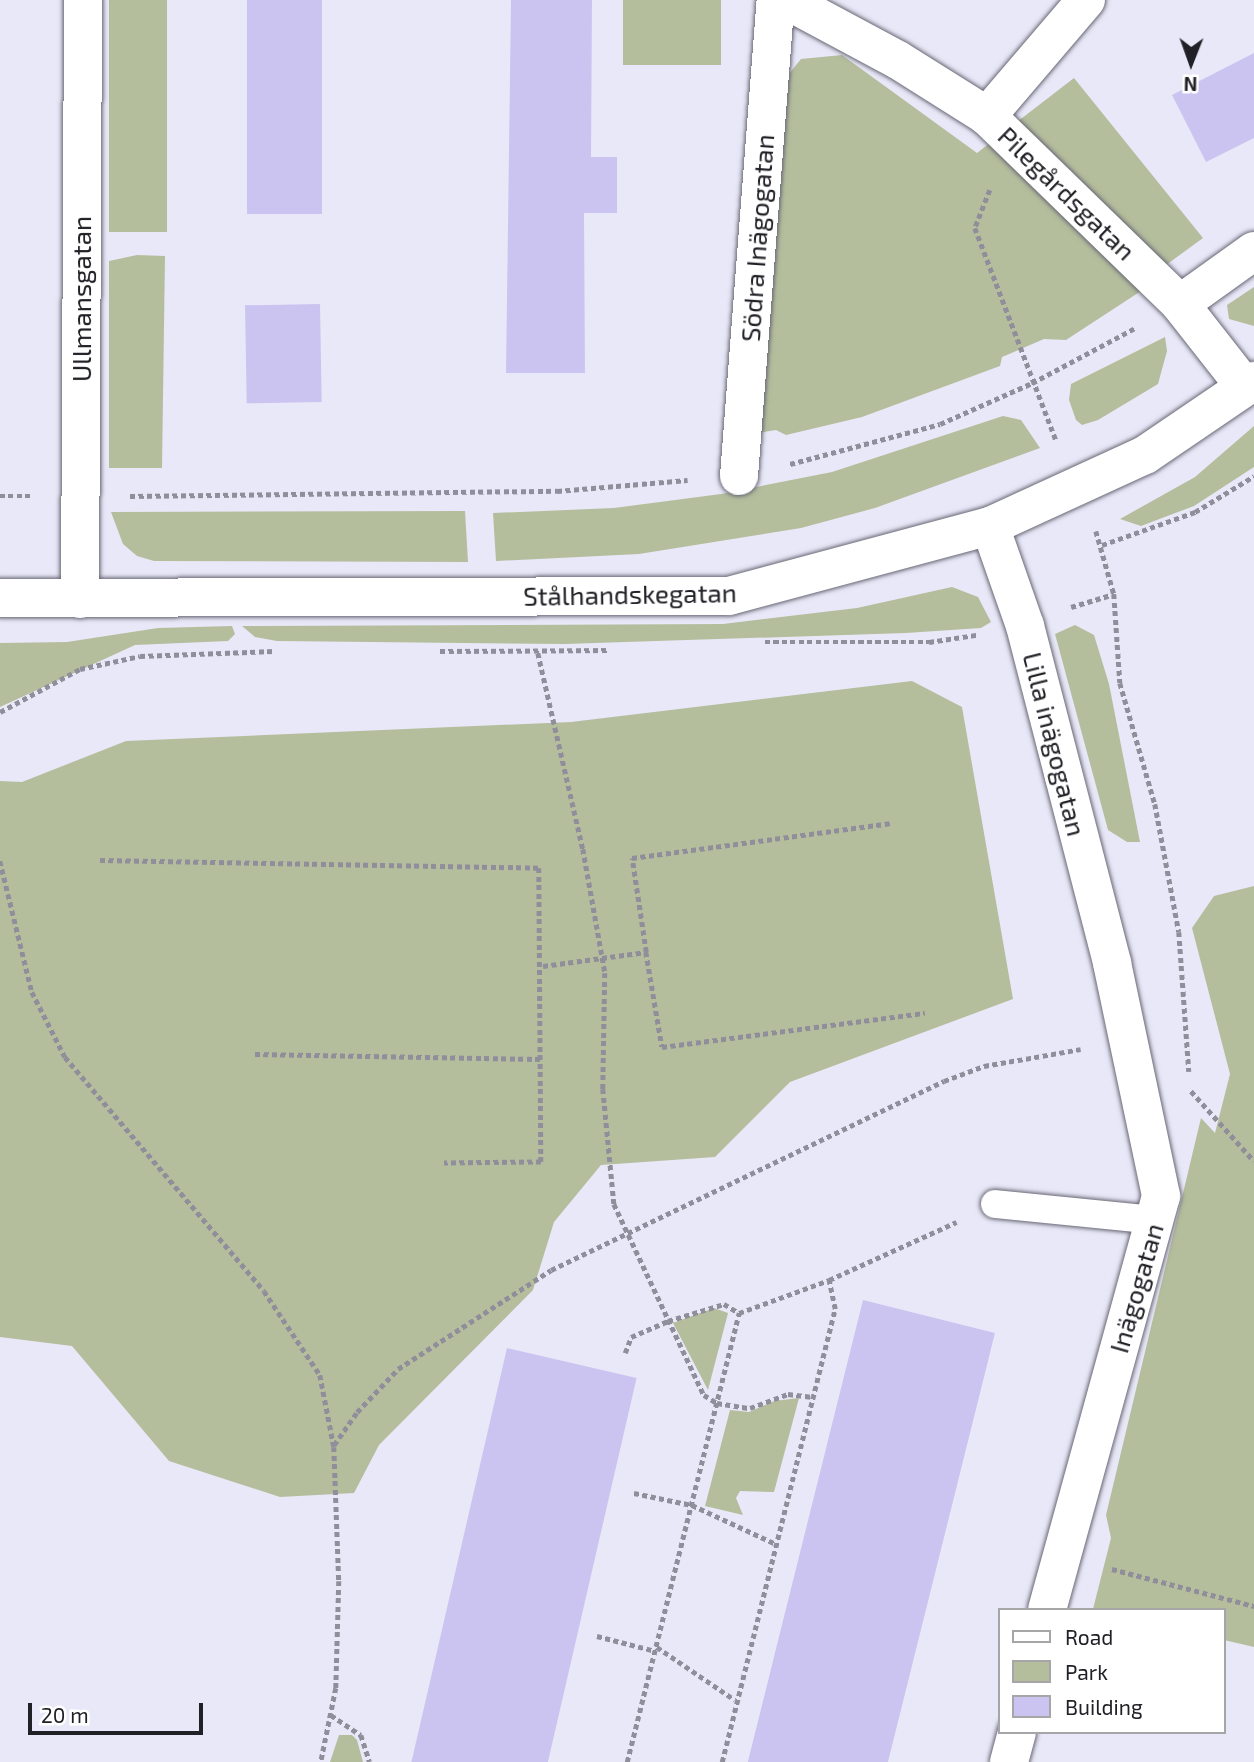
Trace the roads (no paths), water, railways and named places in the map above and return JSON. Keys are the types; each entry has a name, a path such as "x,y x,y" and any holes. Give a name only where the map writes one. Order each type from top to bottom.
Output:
{"street":[{"name":"Ullmansgatan","path":"80,598 83,0"},
{"name":"Södra Inägogatan","path":"739,476 776,0"},
{"path":"786,0 898,60 987,116"},
{"name":"Pilegårdsgatan","path":"1086,0 987,116 1024,148 1180,304 1250,384"},
{"path":"1180,304 1254,251"},
{"name":"Stålhandskegatan","path":"0,598 729,596 990,526 1145,455 1250,384"},
{"name":"Lilla inägogatan","path":"990,526 1025,626 1112,964"},
{"name":"Inägogatan","path":"1047,1608 1161,1196 1112,964"},
{"path":"1009,1762 1016,1734"}],"lane":[{"path":"995,1204 1155,1220"}]}
